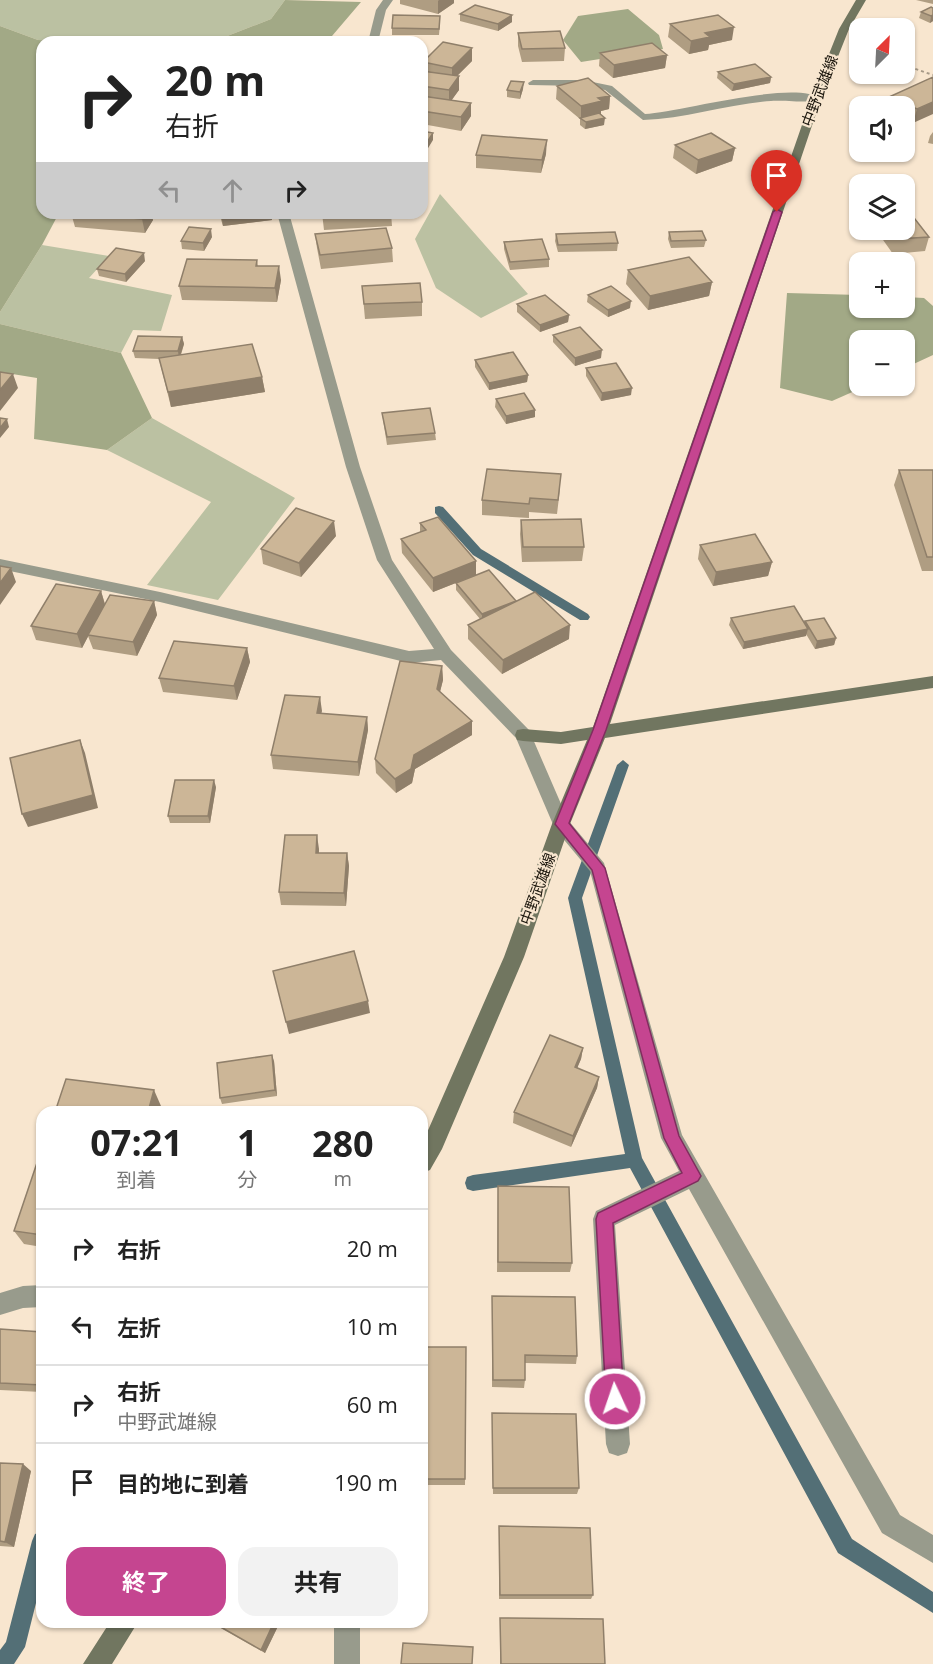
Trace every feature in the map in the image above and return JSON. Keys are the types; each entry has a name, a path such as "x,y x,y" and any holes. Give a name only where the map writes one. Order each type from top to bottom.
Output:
{"main road":[{"name":"中野武雄線","path":"428,1152 514,957 561,824 600,730 816,99 844,29 861,0"},
{"path":"523,735 561,738 600,730 933,682"},
{"path":"96,1664 121,1628"}],"street":[{"path":"374,36 381,10 388,0"},
{"path":"533,83 583,84 608,88 643,117 656,117 709,106 798,96 816,99"},
{"path":"285,219 353,467 385,560 445,654 523,735 561,824 598,868 672,1138 891,1524 933,1550"},
{"path":"0,564 159,597 409,657 445,654"},
{"path":"618,1444 604,1219 693,1176"},
{"path":"0,1304 23,1297 36,1296"},
{"path":"347,1628 347,1664"}],"path":[{"path":"915,69 933,75"}],"green space":[{"path":"0,0 285,0 271,19 227,36 36,36 36,39 0,26"},
{"path":"285,0 361,2 332,36 227,36 271,19"},
{"path":"628,9 659,35 663,49 581,62 563,40 578,16"},
{"path":"0,26 36,39 36,219 56,219 0,312"},
{"path":"440,194 528,294 481,318 436,288 415,239"},
{"path":"42,245 109,256 89,278 172,295 161,331 133,330 121,353 0,324 0,312"},
{"path":"787,293 849,295 849,318 915,318 915,298 924,298 933,306 933,355 915,363 915,330 849,330 849,394 832,401 780,388"},
{"path":"0,324 121,353 152,418 107,450 34,439 37,378 0,372"},
{"path":"152,418 295,498 218,600 147,585 211,502 107,450"}],"building":[{"path":"475,5 512,15 498,24 460,14"},
{"path":"931,7 933,15 931,16 921,12"},
{"path":"393,15 440,16 439,29 392,28"},
{"path":"718,15 734,27 705,33 710,37 691,41 670,24"},
{"path":"560,31 565,48 522,49 518,33"},
{"path":"443,42 472,48 452,68 428,63 428,57"},
{"path":"652,43 667,55 614,65 600,53"},
{"path":"755,64 771,77 734,84 718,72"},
{"path":"428,72 459,76 449,90 428,87"},
{"path":"933,77 933,102 917,109 915,108 915,96 891,96"},
{"path":"588,78 610,96 598,98 602,101 581,106 557,86"},
{"path":"511,81 524,82 520,92 507,90"},
{"path":"428,97 471,103 461,117 428,112"},
{"path":"599,113 605,118 586,122 580,118"},
{"path":"711,133 735,148 698,160 675,145"},
{"path":"482,135 547,140 542,160 476,155"},
{"path":"915,219 929,237 915,238"},
{"path":"189,227 211,229 203,243 181,241"},
{"path":"386,228 392,248 320,255 315,234"},
{"path":"702,231 706,240 671,241 669,232"},
{"path":"615,232 618,243 558,245 556,234"},
{"path":"542,239 549,259 510,262 504,242"},
{"path":"116,248 144,253 125,274 97,269"},
{"path":"689,257 712,282 650,296 628,270"},
{"path":"187,259 257,260 256,266 279,266 275,288 179,286"},
{"path":"420,283 422,302 364,304 362,286"},
{"path":"611,286 631,301 608,310 588,295"},
{"path":"545,295 569,315 540,325 517,304"},
{"path":"580,327 602,350 575,358 553,335"},
{"path":"138,336 182,337 178,351 133,351"},
{"path":"252,344 262,377 168,392 159,358"},
{"path":"513,352 528,375 489,383 475,360"},
{"path":"616,363 632,388 602,393 586,368"},
{"path":"0,372 13,374 0,390"},
{"path":"524,393 535,410 506,416 496,399"},
{"path":"430,408 435,433 387,437 382,413"},
{"path":"0,418 7,419 0,428"},
{"path":"487,469 561,474 558,500 530,498 529,504 482,500"},
{"path":"899,470 933,470 933,557 927,557"},
{"path":"296,508 334,521 299,563 261,549"},
{"path":"438,517 476,561 433,578 401,539 426,530 420,523"},
{"path":"581,519 584,547 523,547 521,520"},
{"path":"755,534 772,562 716,572 700,545"},
{"path":"0,566 11,568 0,583"},
{"path":"489,570 516,601 482,614 456,583"},
{"path":"56,584 101,591 77,634 31,626"},
{"path":"535,592 570,625 503,660 468,625"},
{"path":"110,595 154,601 133,642 88,635"},
{"path":"794,606 808,629 744,642 731,618"},
{"path":"824,618 836,638 817,641 805,621"},
{"path":"174,641 247,648 234,686 159,678"},
{"path":"400,661 442,666 437,689 472,721 414,755 411,769 395,779 375,759"},
{"path":"285,695 320,697 317,713 367,717 358,762 271,755"},
{"path":"80,740 93,795 22,814 10,758"},
{"path":"175,780 214,780 208,816 168,816"},
{"path":"285,835 317,835 316,853 347,853 344,893 279,892"},
{"path":"354,951 368,1001 286,1022 273,971"},
{"path":"550,1035 583,1048 575,1067 599,1077 573,1136 514,1112"},
{"path":"272,1055 275,1090 220,1098 217,1063"},
{"path":"66,1079 154,1090 150,1106 57,1106"},
{"path":"36,1166 36,1234 14,1231"},
{"path":"498,1186 569,1187 572,1263 498,1262"},
{"path":"492,1296 575,1297 577,1356 525,1355 525,1380 493,1380"},
{"path":"0,1329 36,1332 36,1385 0,1383"},
{"path":"428,1347 466,1347 465,1479 428,1479"},
{"path":"492,1413 576,1414 579,1488 493,1488"},
{"path":"0,1463 23,1464 5,1542 0,1541"},
{"path":"499,1526 590,1528 593,1595 500,1595"},
{"path":"500,1618 603,1619 605,1664 501,1664"},
{"path":"222,1628 271,1628 261,1650"},
{"path":"403,1643 473,1647 472,1664 401,1664"}],"waterway":[{"path":"439,510 477,552 584,617"},
{"path":"623,765 575,898 634,1160"},
{"path":"473,1183 634,1160"},
{"path":"634,1160 845,1546 933,1603"},
{"path":"2,1664 15,1647 36,1565"}],"route":[{"path":"615,1399 604,1219 693,1176 672,1138 598,868 561,824 600,730 777,212"}]}
